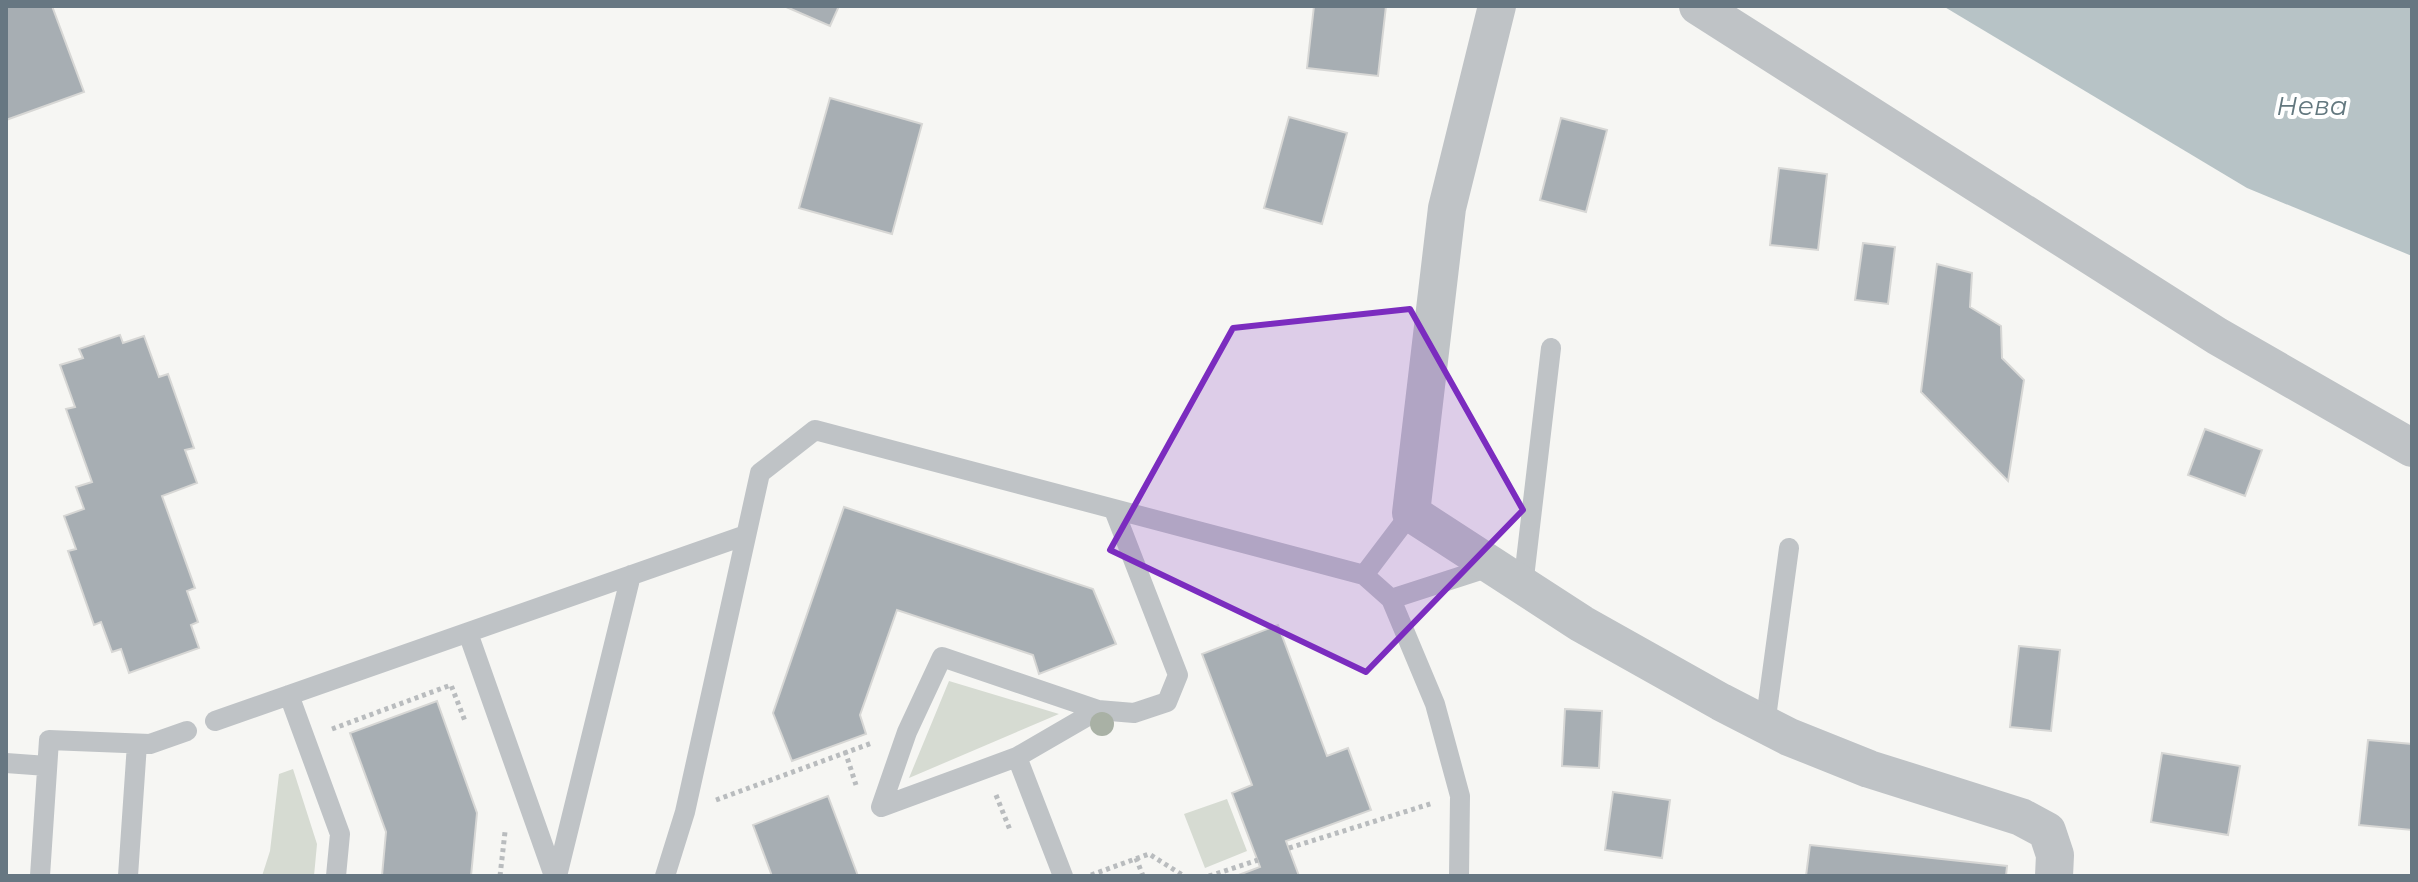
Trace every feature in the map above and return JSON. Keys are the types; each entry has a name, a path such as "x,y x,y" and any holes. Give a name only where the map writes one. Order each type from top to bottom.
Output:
{"street":[{"path":"1497,6 1447,208 1411,513 1582,624 1765,725 1869,769 2021,817 2047,831 2055,855 2054,876"},
{"path":"1698,6 2217,336 2412,448"}],"lane":[{"path":"1391,599 1508,576 1551,348"},
{"path":"665,876 685,812 760,473 815,430 1364,575 1391,599 1435,704 1460,796 1459,876"},
{"path":"1098,710 1017,757 881,807 907,732 942,657 1098,710 1134,713 1167,702 1178,675 1114,510"},
{"path":"1364,575 1411,513"},
{"path":"215,721 746,535"},
{"path":"1765,725 1789,548"},
{"path":"555,876 631,575"},
{"path":"468,633 555,876"},
{"path":"289,695 340,834 336,876"},
{"path":"40,876 49,740 150,744 187,731"},
{"path":"128,876 137,744"},
{"path":"1017,757 1063,876"},
{"path":"6,763 47,766"}],"path":[{"path":"326,731 451,685 467,729"},
{"path":"685,812 845,751"},
{"path":"1289,848 1460,796"},
{"path":"500,876 505,830"},
{"path":"1090,876 1149,854 1184,876"},
{"path":"1136,858 1143,876"},
{"path":"1209,876 1258,860"}],"highlighted area":[{"path":"1410,309 1523,510 1366,672 1110,550 1233,328"}],"shaded area":[{"path":"949,681 1059,714 909,778"},
{"path":"293,769 317,844 314,876 262,876 270,851 279,774"},
{"path":"1227,799 1247,851 1205,868 1184,814"}],"water":[{"name":"Нева","path":"1943,6 2412,6 2412,256 2247,188"}],"building":[{"path":"6,6 52,6 84,92 6,120"},
{"path":"784,6 839,6 830,26"},
{"path":"1314,6 1386,6 1378,76 1307,68"},
{"path":"830,98 922,124 892,234 799,208"},
{"path":"1289,117 1347,133 1322,224 1264,208"},
{"path":"1561,118 1607,130 1586,212 1540,200"},
{"path":"1779,168 1827,174 1818,250 1770,245"},
{"path":"1863,243 1895,247 1888,304 1855,300"},
{"path":"1937,264 1972,273 1970,307 2001,326 2002,358 2024,380 2008,481 1921,392"},
{"path":"120,335 123,343 144,336 159,377 168,374 194,448 185,450 197,483 162,496 195,588 187,591 198,622 191,625 199,648 129,673 121,649 112,652 101,622 94,625 68,551 76,549 64,516 84,509 76,487 92,482 66,409 75,407 60,365 83,358 79,349"},
{"path":"2205,429 2262,450 2245,496 2188,475"},
{"path":"844,507 1093,589 1116,644 1039,674 1033,655 897,610 860,715 866,734 792,761 773,713"},
{"path":"1278,625 1327,756 1348,748 1371,810 1286,841 1299,876 1236,876 1260,867 1232,793 1252,785 1202,654"},
{"path":"2019,646 2060,650 2051,731 2010,727"},
{"path":"437,701 477,813 471,876 382,876 386,832 350,733"},
{"path":"1565,709 1602,711 1599,768 1562,766"},
{"path":"2368,740 2412,744 2412,830 2359,825"},
{"path":"2162,753 2240,766 2228,835 2151,822"},
{"path":"1613,792 1670,800 1662,858 1605,850"},
{"path":"828,796 858,876 772,876 753,825"},
{"path":"1810,845 2007,866 2006,876 1806,876"}]}
